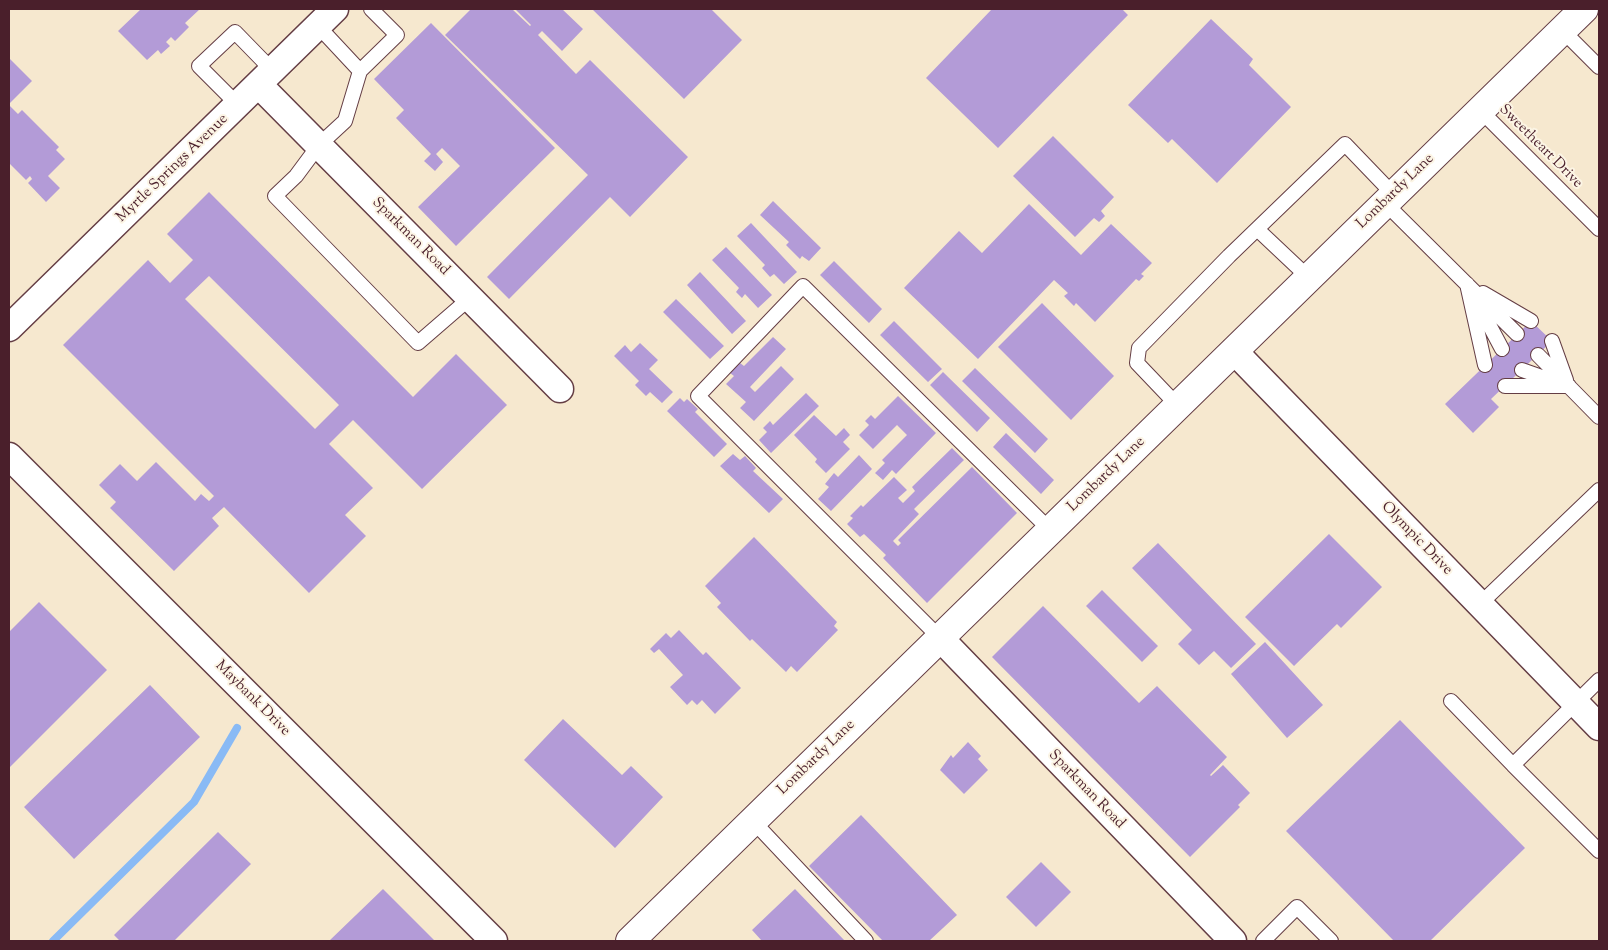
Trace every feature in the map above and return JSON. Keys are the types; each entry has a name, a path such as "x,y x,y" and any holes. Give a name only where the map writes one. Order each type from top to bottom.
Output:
{"main road":[{"name":"Lombardy Lane","path":"638,939 753,821 1584,9"}],"street":[{"name":"Myrtle Springs Avenue","path":"9,328 327,18"},
{"name":"Sparkman Road","path":"266,78 319,145 560,389"},
{"name":"Olympic Drive","path":"1234,351 1599,727"},
{"name":"Maybank Drive","path":"9,456 494,941"},
{"name":"Sparkman Road","path":"940,638 1233,941"}],"lane":[{"path":"371,9 396,36 360,71 345,121 319,145 296,176 275,196 418,343 470,298"},
{"path":"327,18 360,71"},
{"path":"1562,30 1599,67"},
{"path":"238,105 199,66 235,32 266,78"},
{"name":"Sweetheart Drive","path":"1480,110 1599,229"},
{"path":"1178,406 1137,363 1139,348 1257,229 1345,144 1389,199 1517,334"},
{"path":"1257,229 1309,278"},
{"path":"1467,283 1531,321"},
{"path":"1467,283 1502,349"},
{"path":"1467,283 1485,365"},
{"path":"940,638 698,396 803,286 1050,530"},
{"path":"1552,341 1569,386"},
{"path":"1538,355 1599,417"},
{"path":"1522,370 1569,386"},
{"path":"1505,386 1569,386"},
{"path":"1480,604 1599,490"},
{"path":"1513,765 1599,680"},
{"path":"1451,702 1599,851"},
{"path":"753,821 866,941"},
{"path":"1263,941 1297,907 1330,941"}],"building":[{"path":"141,9 200,9 185,23 189,27 175,41 171,37 166,42 170,46 161,54 158,50 147,60 118,31"},
{"path":"471,9 512,9 530,26 515,9 562,9 583,29 562,51 542,31 538,35 576,74 590,60 688,157 630,217 610,197 509,299 487,277 588,175 445,35"},
{"path":"592,9 711,9 742,40 684,99"},
{"path":"992,9 1122,9 1128,15 998,148 926,78"},
{"path":"1211,19 1253,59 1249,65 1291,107 1217,183 1172,139 1168,143 1128,105"},
{"path":"431,23 555,148 456,246 418,207 460,166 442,148 436,154 443,162 435,171 424,161 431,154 396,118 404,110 374,79"},
{"path":"9,58 32,81 9,104"},
{"path":"9,105 18,114 22,110 59,147 56,150 65,159 48,176 60,188 46,202 28,183 32,179 30,176 26,180 9,163"},
{"path":"1053,136 1114,197 1101,211 1105,216 1099,222 1094,218 1075,237 1013,176"},
{"path":"209,192 413,397 456,354 507,405 422,489 353,420 329,444 373,488 345,515 366,536 309,593 224,507 212,518 219,526 174,571 110,508 116,502 99,485 120,464 137,481 156,462 195,501 201,494 209,501 214,496 63,345 148,260 170,283 193,260 167,234","holes":["209,276 339,405 315,429 185,299"]},
{"path":"773,201 821,248 809,261 802,256 800,259 786,245 789,242 760,215"},
{"path":"1029,204 1081,255 1111,224 1152,263 1141,274 1144,276 1139,281 1136,279 1095,322 1076,303 1074,306 1064,296 1068,293 1054,280 978,359 904,288 959,231 982,253"},
{"path":"751,223 797,272 784,284 774,274 770,277 762,268 765,265 737,236"},
{"path":"726,247 772,295 758,308 745,294 742,298 736,292 739,288 712,260"},
{"path":"834,261 882,309 869,323 820,275"},
{"path":"700,272 746,321 732,334 687,285"},
{"path":"676,299 724,346 710,359 663,312"},
{"path":"1042,303 1114,376 1071,420 998,347"},
{"path":"894,321 942,369 928,382 880,335"},
{"path":"1531,321 1552,341 1491,399 1499,407 1473,433 1445,404"},
{"path":"773,337 786,349 750,387 755,392 781,366 794,379 754,421 740,408 746,402 726,384 734,376 730,373 740,363 744,366"},
{"path":"640,343 658,360 649,369 673,392 662,403 650,392 646,396 635,385 639,381 614,356 625,345 631,352"},
{"path":"975,368 1048,439 1035,453 962,381"},
{"path":"943,372 990,418 977,432 930,385"},
{"path":"806,393 819,406 771,453 759,440 767,432 763,428 770,421 773,425"},
{"path":"898,396 936,433 896,474 892,470 883,480 875,473 885,463 882,460 907,435 897,425 873,449 859,435 869,425 865,421 871,415 875,419"},
{"path":"680,398 684,402 687,399 698,409 695,412 727,444 714,457 667,411"},
{"path":"814,415 836,436 844,428 850,435 843,442 850,449 826,473 815,462 817,459 794,435"},
{"path":"1006,433 1054,480 1041,494 993,447"},
{"path":"952,448 964,460 914,509 919,514 893,541 898,546 901,543 898,540 972,467 1017,513 927,603 883,558 886,555 864,534 860,537 847,524 853,518 850,516 861,505 863,507 894,477 907,490 898,498 903,503 915,491 912,487"},
{"path":"733,454 740,460 745,456 756,468 753,471 783,499 769,513 720,466"},
{"path":"859,455 872,469 831,511 818,499 829,487 825,484 834,473 838,477"},
{"path":"1329,534 1382,587 1341,628 1337,624 1294,666 1245,617"},
{"path":"754,537 837,622 834,626 838,630 797,672 791,666 786,672 752,639 750,641 717,607 721,603 705,586"},
{"path":"1158,543 1256,644 1231,668 1214,651 1199,665 1178,644 1192,630 1132,568"},
{"path":"1102,590 1158,646 1142,662 1086,606"},
{"path":"39,602 107,670 9,768 9,632"},
{"path":"1043,606 1139,703 1157,686 1227,757 1210,775 1223,765 1250,793 1238,805 1240,807 1190,857 992,657"},
{"path":"679,630 703,655 706,652 741,688 715,714 702,700 697,705 692,700 687,705 670,687 683,675 659,649 654,653 650,649 666,633 671,638"},
{"path":"1265,642 1323,705 1287,738 1231,674"},
{"path":"150,685 200,737 74,859 24,807"},
{"path":"563,719 622,775 631,766 663,797 615,848 524,760"},
{"path":"1400,720 1525,848 1430,941 1394,941 1286,831"},
{"path":"968,742 981,756 978,759 988,770 964,794 940,770 951,755 953,758"},
{"path":"861,815 957,915 929,941 883,941 809,866"},
{"path":"218,832 251,864 174,941 120,941 114,935"},
{"path":"1041,862 1071,892 1036,927 1006,897"},
{"path":"383,889 435,941 329,941"},
{"path":"795,889 845,941 762,941 752,930"}],"waterway":[{"path":"53,941 194,802 237,728"}]}
